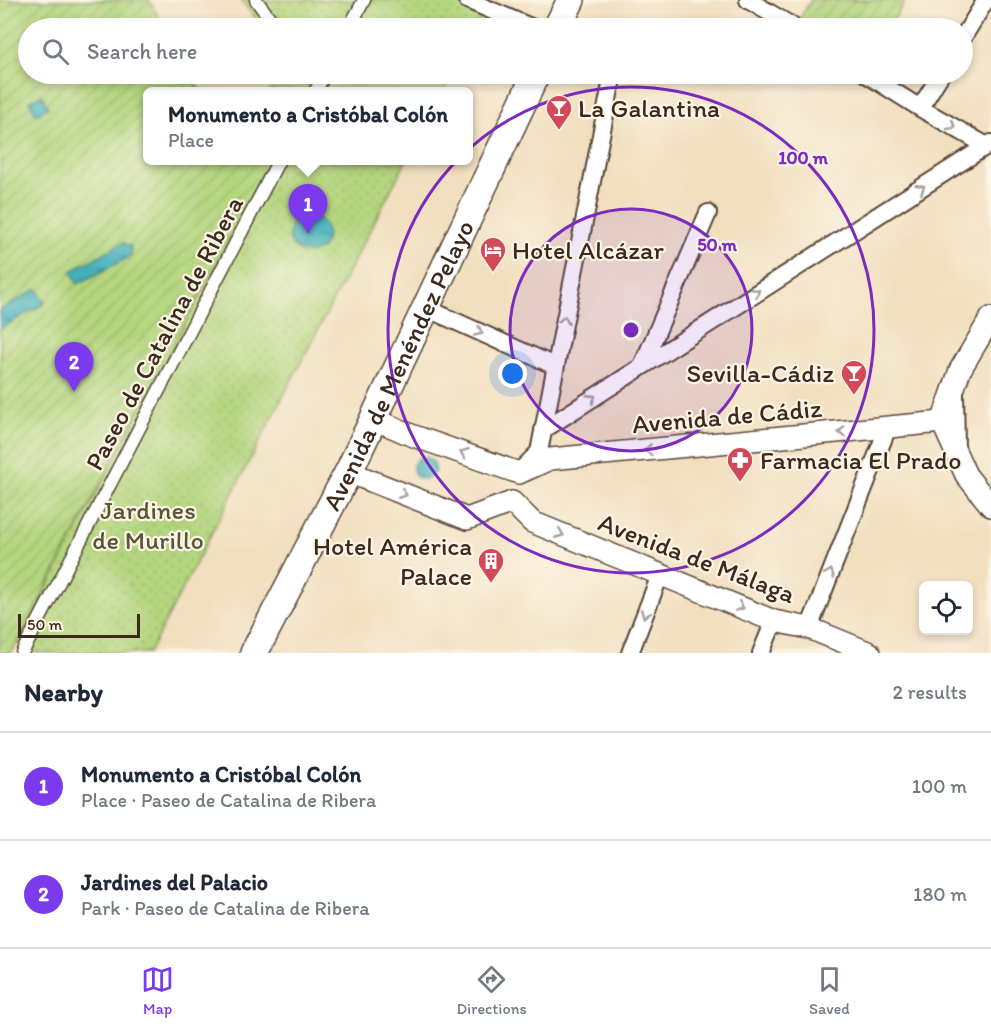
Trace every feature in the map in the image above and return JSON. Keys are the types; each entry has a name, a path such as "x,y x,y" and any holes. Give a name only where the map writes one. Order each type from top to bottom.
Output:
{"main road":[{"path":"562,18 571,0"},
{"name":"Avenida de Menéndez Pelayo","path":"254,653 375,419 531,84"}],"street":[{"path":"256,0 270,18"},
{"path":"354,18 364,0"},
{"path":"467,0 509,18"},
{"path":"748,0 778,18"},
{"path":"973,22 986,0"},
{"path":"350,470 361,477 466,519 512,502 519,473 539,452 611,84"},
{"path":"543,430 989,145 920,108 882,84"},
{"path":"920,108 935,84"},
{"name":"Paseo de Catalina de Ribera","path":"22,653 276,165"},
{"path":"644,364 708,213"},
{"path":"426,308 555,366"},
{"path":"991,318 960,370 942,422 966,475 991,506"},
{"path":"991,331 955,385 956,454 991,492"},
{"path":"375,419 411,435 519,473"},
{"name":"Avenida de Cádiz","path":"519,473 550,459 942,422"},
{"path":"809,628 888,428"},
{"name":"Avenida de Málaga","path":"512,502 532,522 774,621 809,628 870,653"},
{"path":"630,653 660,575"},
{"path":"761,653 774,621"}],"green space":[{"path":"0,0 149,0 159,18 18,18 18,84 196,84 198,87 143,87 143,165 268,165 12,653 0,653"},
{"path":"241,0 491,0 481,18 255,18"},
{"path":"811,0 906,0 894,18 800,18"},
{"path":"278,84 307,84 309,86 308,87 274,87"},
{"path":"447,84 446,87 308,87 309,85"},
{"name":"Jardines de Murillo","path":"268,165 404,165 149,653 38,653 18,643"}],"water":[{"path":"42,95 48,108 36,114 29,101"},
{"path":"308,215 321,221 327,234 321,247 308,253 295,247 289,234 295,221"},
{"path":"124,242 125,245 131,246 131,256 78,284 71,271"},
{"path":"37,289 45,303 0,329 0,310"},
{"path":"424,457 432,460 435,468 432,476 424,479 416,476 413,468 416,460"}],"place":[{"name":"La Galantina","path":"559,131"},
{"name":"Monumento a Cristóbal Colón","path":"308,234"},
{"name":"Hotel Alcázar","path":"493,273"},
{"name":"Jardines del Palacio","path":"74,392"},
{"name":"Sevilla-Cádiz","path":"854,396"},
{"name":"Farmacia El Prado","path":"740,483"},
{"name":"Hotel América Palace","path":"491,584"}]}
